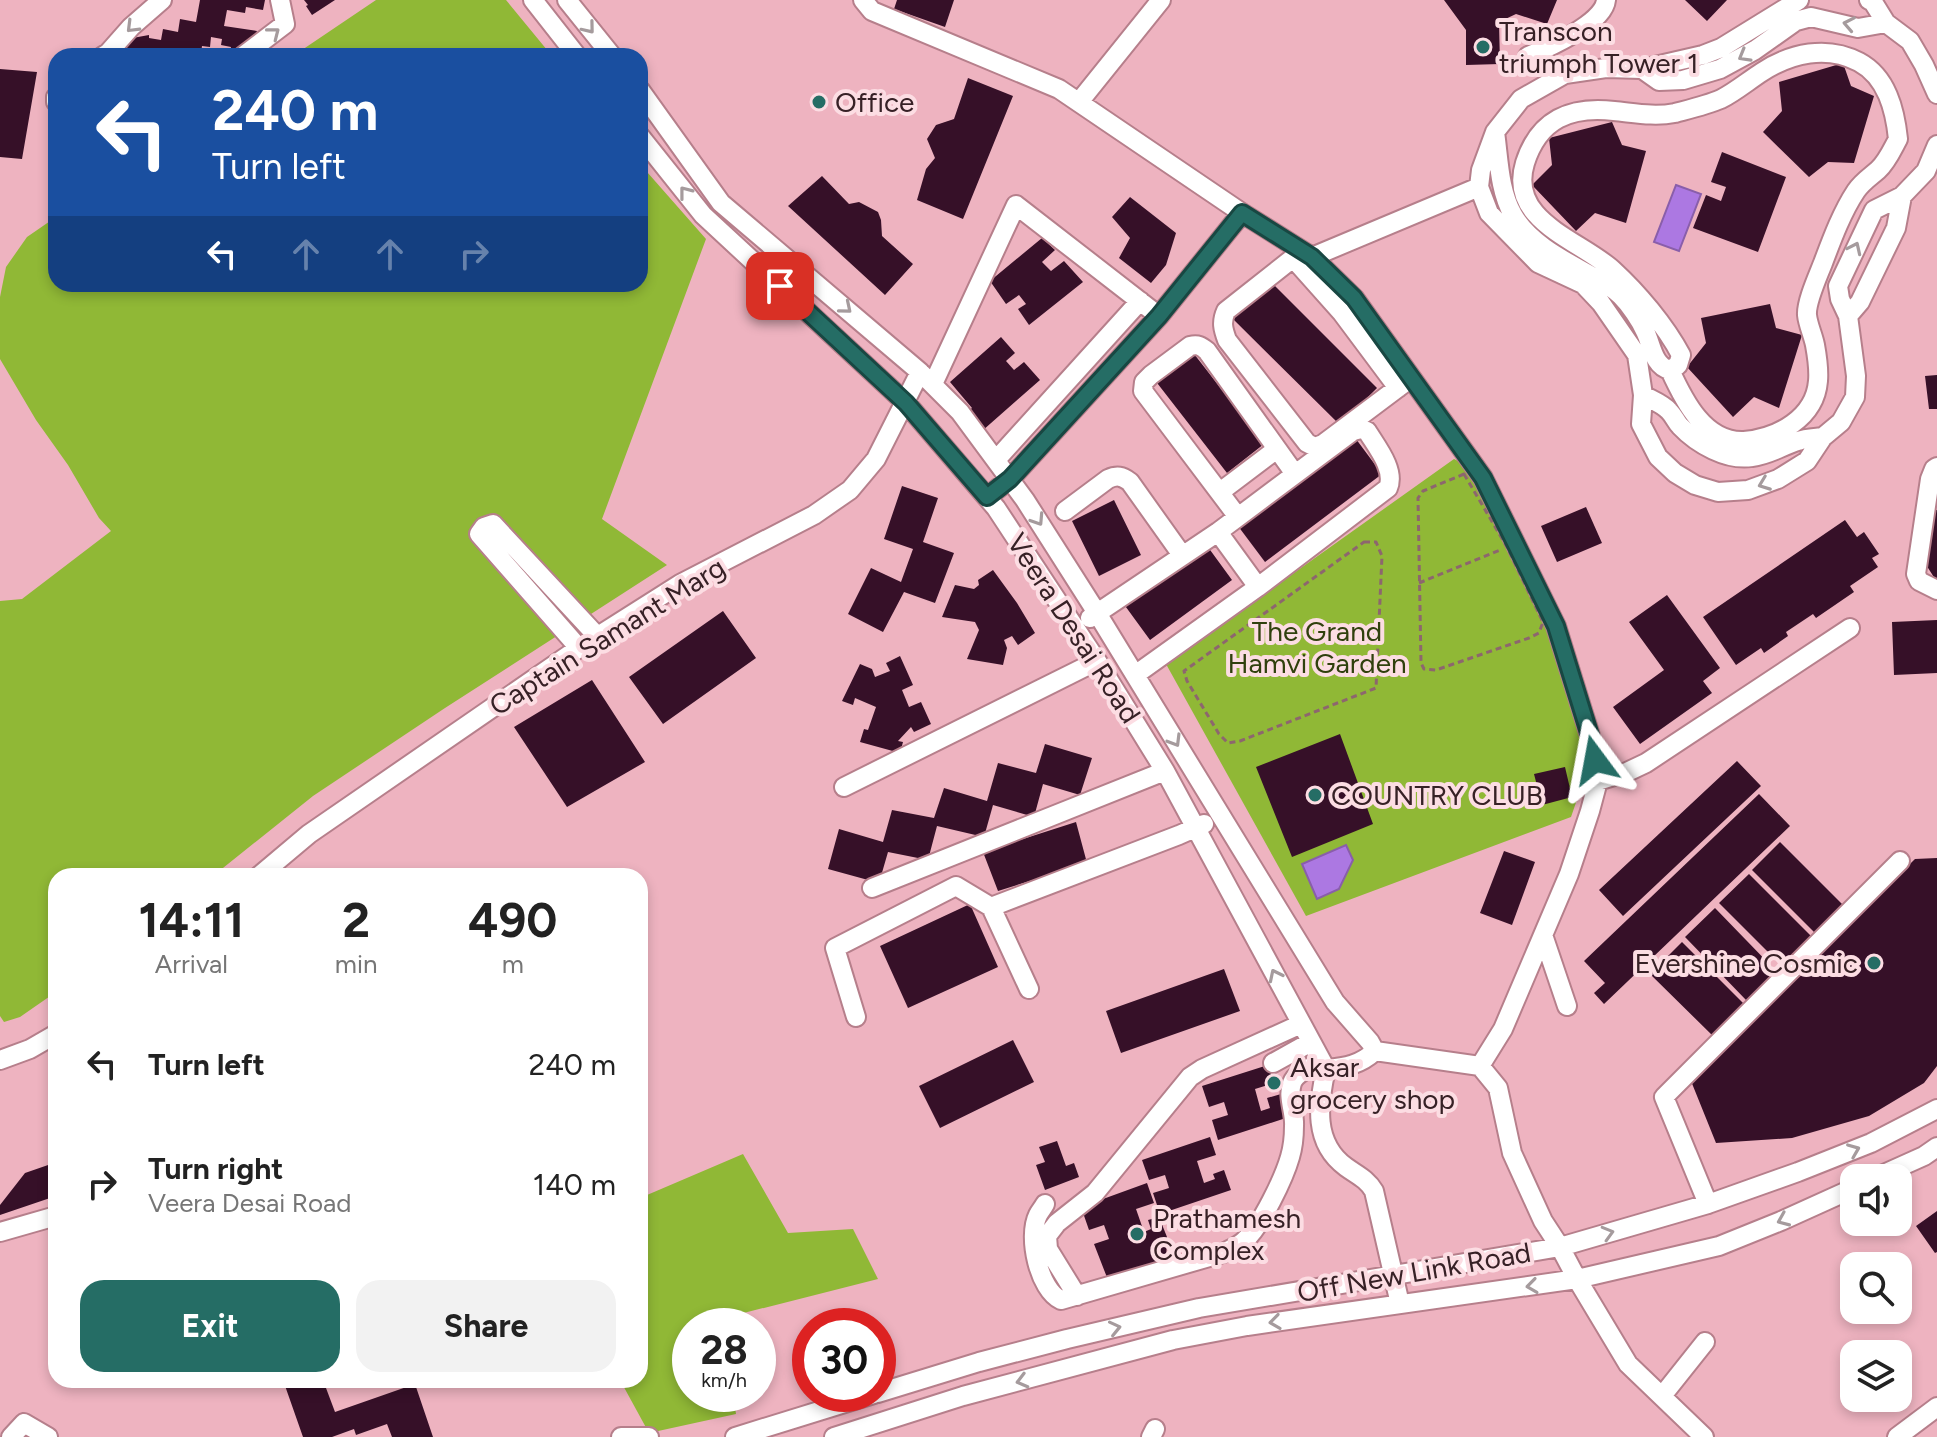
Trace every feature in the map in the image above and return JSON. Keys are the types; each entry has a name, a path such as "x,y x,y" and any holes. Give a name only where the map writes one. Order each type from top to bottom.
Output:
{"street":[{"path":"112,48 162,0"},
{"path":"254,48 285,24 280,0"},
{"path":"533,0 571,48"},
{"path":"567,0 606,48"},
{"path":"863,0 872,11 1059,89 1302,255 1354,298 1404,383 1483,478 1556,626 1591,739 1598,781 1569,874 1503,1029 1480,1066"},
{"path":"1079,102 1161,0"},
{"path":"1528,56 1555,45 1600,15 1606,7 1606,0"},
{"path":"1799,0 1721,48 1703,55 1642,69 1606,68 1565,74 1521,99 1495,132 1481,170 1479,187 1489,213 1538,263 1583,284 1601,303 1637,355 1643,395 1641,424 1658,457 1675,473 1695,485 1718,492 1748,490 1778,479 1807,461 1823,437 1841,422 1855,397 1856,376 1848,316 1838,286 1874,210 1902,196 1931,174 1937,145"},
{"path":"1869,0 1886,23 1910,41 1937,94"},
{"path":"1642,69 1659,81 1683,80 1720,69 1755,50 1814,8 1858,28 1886,23"},
{"path":"1495,132 1502,187 1513,215 1526,233 1621,296 1645,330 1657,362 1662,369 1670,370 1678,365 1681,355 1662,324 1612,269 1541,222 1526,199 1521,180 1537,167 1540,159 1537,137 1564,115 1581,111 1610,110 1652,115 1721,99 1772,66 1804,53 1825,52 1847,56 1868,67 1885,88 1898,139 1878,170 1857,189 1811,296 1807,314 1815,344 1818,378 1809,410 1786,429 1758,440 1735,441 1719,437 1689,408 1670,370"},
{"path":"648,101 721,203 927,378 960,412 1025,500 1097,613 1335,1002 1375,1051"},
{"name":"Veera Desai Road","path":"648,146 703,215 906,403 996,508 1165,771 1324,1066"},
{"path":"1404,383 1315,447 1307,443 1227,340 1222,320 1226,311 1302,255 1479,187"},
{"path":"1848,316 1860,302 1896,228 1902,196"},
{"name":"Captain Samant Marg","path":"269,868 309,834 579,648 680,584 814,515 850,490 876,459 906,403 927,378 1016,205 1140,301"},
{"path":"717,228 731,211"},
{"path":"987,497 1010,479 1159,316 1242,213"},
{"path":"996,460 1140,301 1159,316"},
{"path":"1238,517 1143,391 1144,382 1151,375 1190,346 1202,347 1295,474"},
{"path":"1643,395 1668,410 1689,435 1726,455 1742,459 1770,454 1798,441 1823,437"},
{"path":"1074,628 1218,532 1353,431 1367,431 1387,466 1391,481 1388,488 1135,675"},
{"path":"1220,492 1277,449"},
{"path":"1937,467 1930,479 1916,574 1919,581 1937,590"},
{"path":"1065,511 1108,479 1116,475 1123,477 1130,482 1182,555"},
{"path":"579,648 479,534 484,527 493,524 598,637"},
{"path":"1218,532 1258,587"},
{"path":"1598,781 1646,763 1850,628"},
{"path":"844,787 1097,661"},
{"path":"872,888 1165,771"},
{"path":"991,907 1196,828 1220,814"},
{"path":"1708,1204 1664,1097 1900,861"},
{"path":"856,1017 835,948 956,886 991,907 1029,989"},
{"path":"1543,935 1567,1006"},
{"path":"1077,1296 1048,1249 1047,1236 1057,1223 1095,1193 1190,1077 1301,1024"},
{"path":"0,1060 48,1039"},
{"path":"1273,1063 1311,1042"},
{"path":"1045,1204 1037,1217 1034,1249 1045,1282 1054,1297 1061,1300 1223,1253 1247,1239 1272,1199 1291,1155 1295,1119 1290,1093 1292,1080 1297,1075 1324,1066 1354,1064 1375,1051"},
{"path":"1375,1051 1480,1066 1498,1088 1512,1153 1543,1221 1628,1364 1704,1437"},
{"path":"1324,1066 1319,1121 1327,1145 1335,1157 1369,1182 1374,1191 1400,1304"},
{"name":"Off New Link Road","path":"896,1387 1067,1339 1199,1308 1560,1247 1708,1204 1798,1172 1871,1143 1937,1109"},
{"path":"1906,1164 1937,1147"},
{"name":"Off New Link Road","path":"834,1437 963,1396 1173,1340 1247,1326 1577,1279 1719,1246 1840,1194"},
{"path":"0,1232 48,1218"},
{"path":"1662,1396 1705,1342"},
{"path":"1897,1437 1937,1407"},
{"name":"Off New Link Road","path":"735,1437 815,1412"},
{"path":"11,1437 24,1423 48,1437"},
{"path":"621,1437 649,1437"}],"path":[{"path":"1464,474 1507,547 1543,622 1539,633 1436,670 1424,669 1421,663 1418,498 1423,491 1464,474"},
{"path":"1364,542 1376,542 1382,556 1376,688 1228,743 1219,734 1184,671 1364,542"},
{"path":"1419,583 1507,547"}],"green space":[{"path":"376,0 506,0 545,48 305,48"},
{"path":"648,173 706,239 602,519 667,565 313,796 223,868 48,868 48,998 20,1017 4,1022 0,1016 0,601 22,599 111,531 99,518 0,359 0,297 6,267 27,237 48,223 48,292 648,292"},
{"name":"The Grand Hamvi Garden","path":"1454,459 1464,464 1478,480 1551,627 1587,741 1581,788 1571,817 1306,916 1166,664"},
{"path":"743,1154 788,1233 853,1229 878,1279 763,1308 672,1308 672,1412 736,1414 649,1433 624,1388 648,1388 648,1195"}],"shaded area":[{"path":"1676,185 1701,194 1679,251 1654,242"},
{"path":"1346,845 1353,860 1339,889 1317,899 1302,864"}],"building":[{"path":"200,0 265,0 263,10 246,7 245,13 227,10 224,26 257,31 249,48 231,48 221,45 222,39 211,37 210,47 202,48 117,48 127,39 149,35 149,38 161,40 163,29 178,32 180,19 196,22"},
{"path":"304,0 335,0 312,15"},
{"path":"897,0 954,0 945,27 894,9"},
{"name":"Transcon triumph Tower 1","path":"1444,0 1557,0 1547,24 1516,14 1499,22 1500,64 1466,65 1466,30"},
{"path":"1685,0 1727,0 1707,21"},
{"path":"1843,63 1851,86 1874,96 1854,163 1828,162 1809,177 1763,132 1782,111 1779,82"},
{"path":"0,69 37,72 22,159 0,157"},
{"path":"968,78 1013,96 963,219 917,200 926,169 935,158 927,139 936,125 954,119"},
{"path":"1612,122 1622,145 1646,151 1626,223 1595,213 1576,231 1532,185 1552,165 1549,138"},
{"path":"1722,152 1786,177 1758,252 1693,228 1706,195 1721,201 1726,187 1711,182"},
{"path":"822,176 849,204 859,202 878,212 882,236 913,264 885,295 788,206"},
{"path":"1130,197 1176,233 1166,265 1151,283 1119,258 1130,238 1112,217"},
{"path":"1042,238 1055,250 1042,262 1051,271 1064,261 1083,282 1029,325 1018,309 1026,304 1019,295 1006,304 990,281"},
{"path":"1270,281 1377,388 1340,425 1233,319"},
{"path":"1770,304 1776,328 1802,335 1779,408 1754,397 1733,417 1687,367 1706,343 1701,318"},
{"path":"1001,337 1015,353 1006,361 1014,370 1024,362 1040,380 982,431 966,413 972,408 950,382"},
{"path":"1191,350 1264,444 1227,473 1154,379"},
{"path":"1937,375 1937,409 1929,409 1925,376"},
{"path":"1356,439 1382,474 1265,562 1238,526"},
{"path":"902,486 938,498 923,542 954,553 935,603 904,592 883,632 848,614 871,568 901,582 913,549 884,539"},
{"path":"1114,500 1141,555 1099,576 1072,521"},
{"path":"1586,507 1602,543 1557,562 1541,526"},
{"path":"1937,510 1937,582 1923,560"},
{"path":"1845,520 1857,537 1864,532 1879,554 1872,558 1878,567 1850,586 1854,592 1816,618 1813,614 1786,632 1788,636 1764,653 1761,648 1736,665 1703,617"},
{"path":"1205,543 1232,580 1150,640 1123,603"},
{"path":"993,570 1035,633 1018,645 1012,636 1004,640 1007,648 1003,665 967,659 979,630 975,622 942,617 955,585 974,589 979,585 978,580"},
{"path":"1667,595 1720,668 1703,681 1712,693 1640,744 1613,707 1664,670 1629,622"},
{"path":"723,611 756,658 663,724 629,677"},
{"path":"1937,620 1937,673 1894,675 1892,622"},
{"path":"900,656 913,685 902,690 909,707 921,702 931,724 914,732 911,727 898,741 903,742 900,753 860,742 876,707 855,698 853,705 842,701 860,664 872,669 875,677 890,671 886,663"},
{"path":"592,680 645,762 567,807 514,727"},
{"name":"COUNTRY CLUB","path":"1340,734 1373,824 1292,857 1256,767"},
{"path":"1045,744 1092,758 1080,795 1043,784 1034,817 993,805 984,837 937,826 928,860 888,852 879,883 828,869 839,829 883,842 892,810 934,818 944,788 987,801 998,763 1036,773"},
{"path":"1737,761 1761,786 1623,916 1599,890"},
{"path":"1565,767 1572,797 1542,805 1534,774"},
{"path":"1759,794 1790,826 1604,1004 1594,993 1605,983 1584,961"},
{"path":"1076,822 1087,863 998,891 983,852"},
{"path":"1780,842 1843,905 1815,933 1752,870"},
{"path":"1504,851 1535,862 1512,925 1480,913"},
{"name":"Evershine Cosmic","path":"1937,858 1937,1066 1924,1083 1869,1116 1792,1138 1716,1143 1691,1081 1915,859"},
{"path":"1749,874 1814,939 1784,968 1719,903"},
{"path":"970,904 998,967 908,1008 880,946"},
{"path":"1715,908 1777,972 1747,1001 1685,937"},
{"path":"1682,942 1745,1005 1713,1036 1650,974"},
{"path":"1224,969 1240,1011 1121,1053 1106,1011"},
{"path":"1013,1040 1034,1082 940,1128 919,1086"},
{"path":"1268,1065 1274,1083 1255,1089 1261,1111 1270,1108 1267,1098 1281,1094 1289,1117 1218,1140 1212,1120 1228,1115 1224,1102 1209,1107 1202,1086"},
{"path":"1210,1137 1216,1155 1197,1161 1204,1183 1215,1179 1213,1174 1224,1170 1231,1190 1160,1214 1153,1193 1169,1188 1165,1175 1149,1180 1142,1160"},
{"path":"1057,1141 1066,1166 1074,1163 1079,1177 1045,1190 1036,1165 1045,1162 1039,1147"},
{"path":"48,1165 48,1199 0,1215 0,1205 25,1173"},
{"name":"Prathamesh Complex","path":"1147,1183 1154,1203 1136,1209 1144,1232 1151,1229 1148,1220 1159,1217 1167,1237 1166,1263 1108,1280 1094,1244 1109,1239 1104,1225 1089,1230 1081,1207"},
{"path":"1937,1211 1937,1252 1935,1253 1916,1226"},
{"path":"286,1388 326,1388 335,1412 404,1388 416,1388 433,1437 392,1437 387,1424 356,1435 354,1429 332,1437 303,1437"}],"place":[{"name":"Transcon triumph Tower 1","path":"1483,47"},
{"name":"Office","path":"819,102"},
{"name":"COUNTRY CLUB","path":"1315,795"},
{"name":"Evershine Cosmic","path":"1874,963"},
{"name":"Aksar grocery shop","path":"1274,1083"},
{"name":"Prathamesh Complex","path":"1137,1234"}],"route":[{"path":"780,286 906,403 987,497 1010,479 1159,316 1242,213 1312,257 1354,298 1483,478 1556,626 1595,760"}]}
